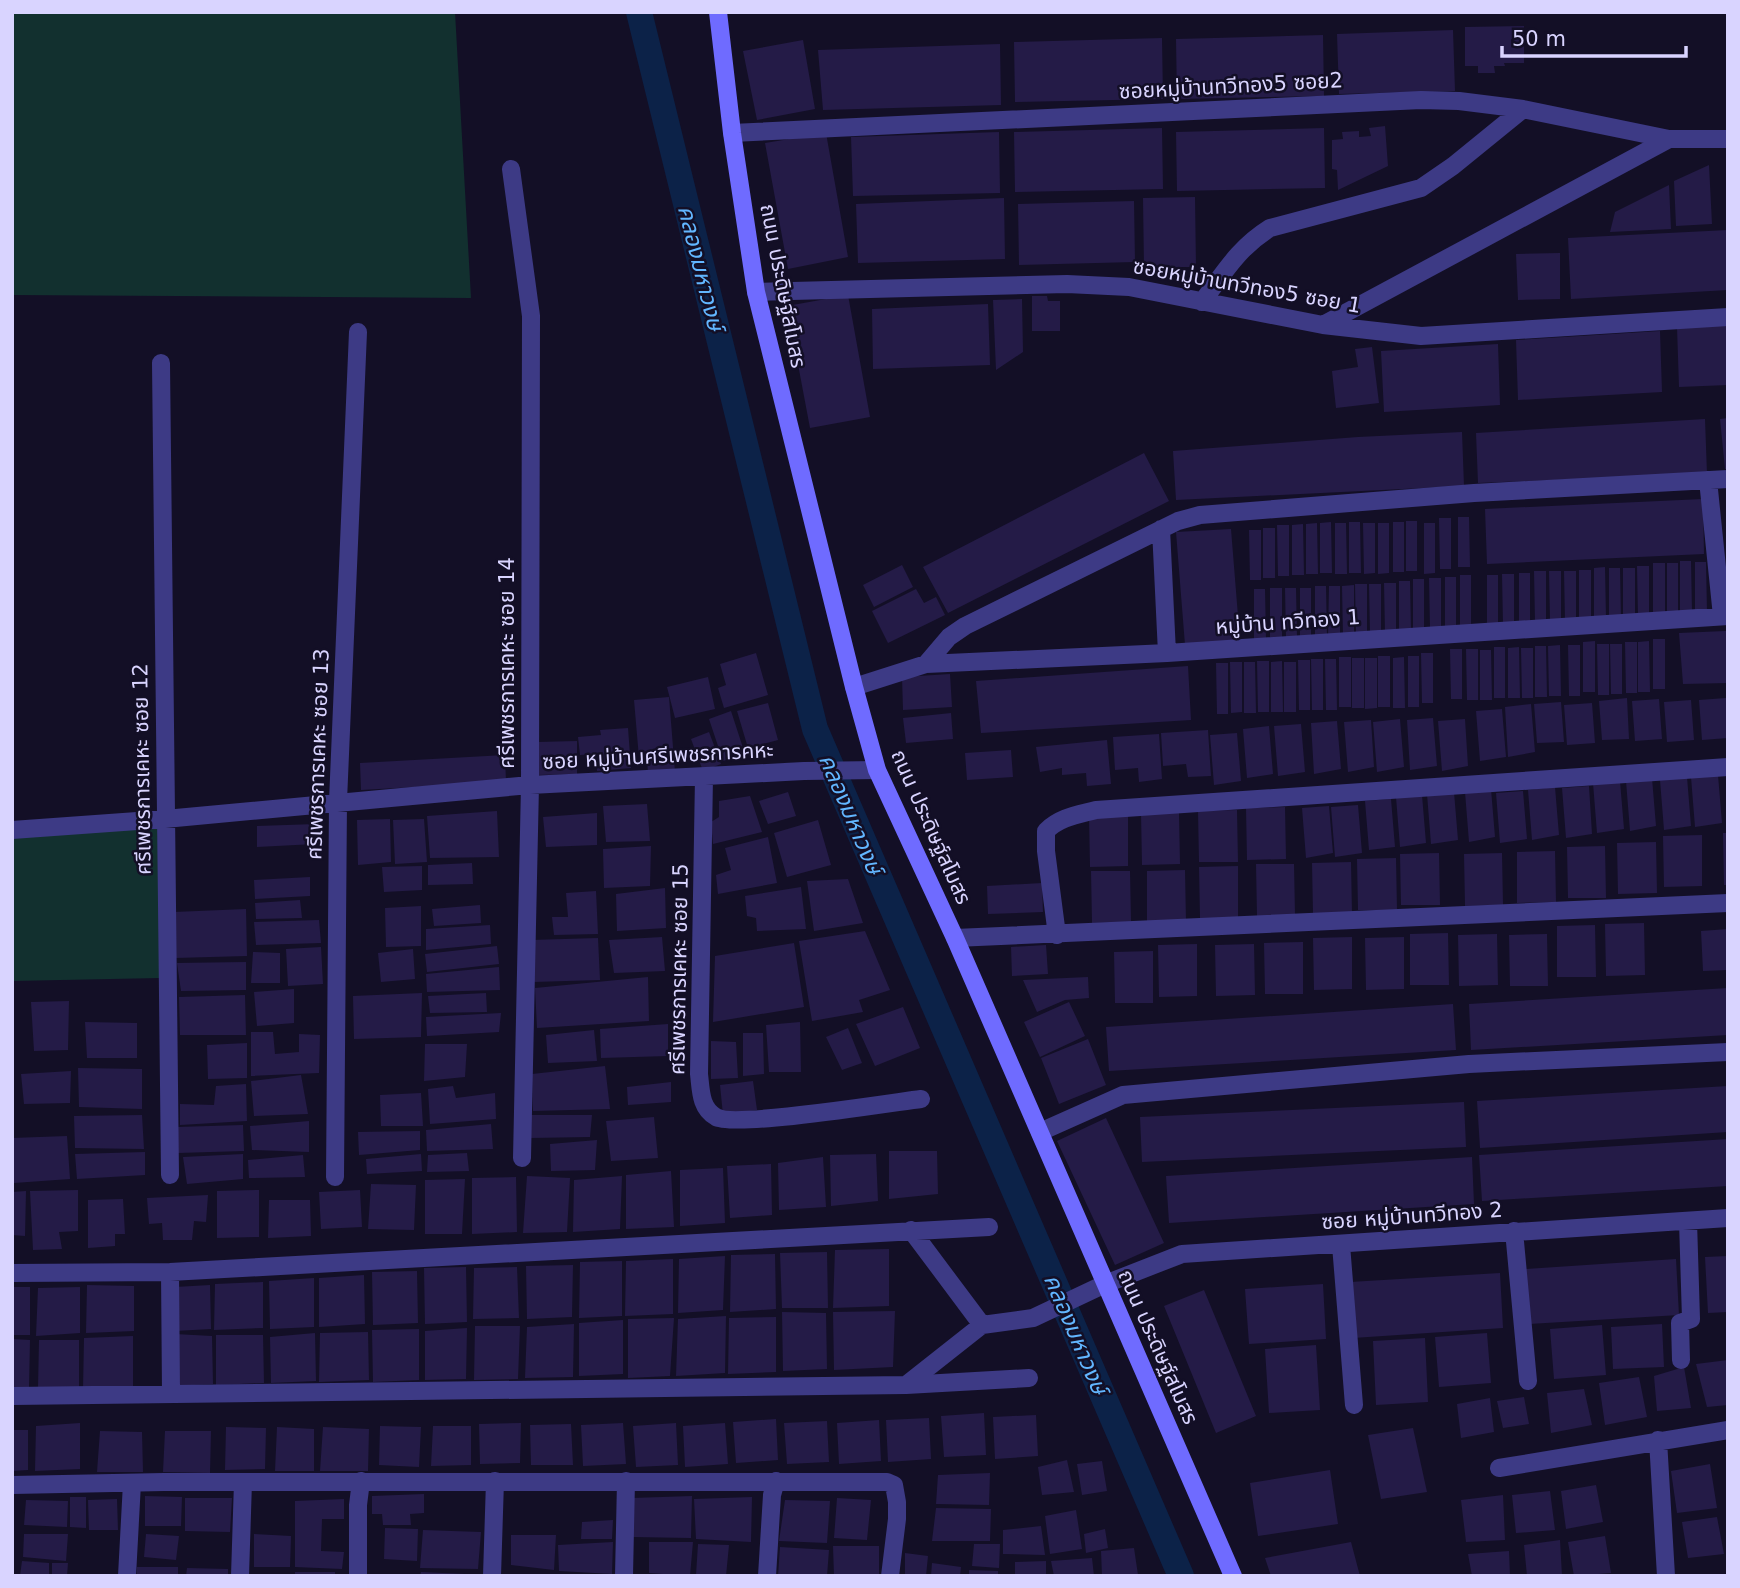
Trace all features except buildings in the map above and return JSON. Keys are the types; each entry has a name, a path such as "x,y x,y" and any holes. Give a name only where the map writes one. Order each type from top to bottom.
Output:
{"street":[{"name":"ถนน ประดิษฐ์สโมสร","path":"718,12 757,292 854,688 877,770 955,938 1040,1132 1097,1288 1233,1576"},
{"name":"ซอยหมู่บ้านทวีทอง5 ซอย2","path":"733,133 1421,100 1459,101 1523,109 1669,139 1728,139"},
{"path":"1202,302 1231,262 1260,234 1270,228 1421,188 1454,166 1523,109"},
{"path":"1323,325 1669,139"},
{"name":"ศรีเพชรการเคหะ ซอย 14","path":"511,169 531,316 530,785 522,1158"},
{"name":"ซอยหมู่บ้านทวีทอง5 ซอย 1","path":"757,292 1067,284 1129,286 1323,325 1421,336 1728,317"},
{"name":"ศรีเพชรการเคหะ ซอย 13","path":"335,1177 338,802 358,332"},
{"name":"ศรีเพชรการเคหะ ซอย 12","path":"161,363 170,1175"},
{"path":"926,664 949,637 965,626 1161,529 1200,515 1474,493 1728,479"},
{"path":"1708,480 1725,616"},
{"path":"1161,529 1167,653"},
{"name":"หมู่บ้าน ทวีทอง 1","path":"854,688 926,664 1167,653 1725,616"},
{"path":"1057,935 1046,831 1063,818 1096,810 1728,768"},
{"name":"ซอย หมู่บ้านศรีเพชรการคหะ","path":"12,830 164,819 530,785 804,771 877,770"},
{"name":"ศรีเพชรการเคหะ ซอย 15","path":"704,777 699,1074 702,1102 713,1116 722,1120 756,1120 921,1099"},
{"path":"955,938 1728,903"},
{"path":"1040,1132 1123,1095 1469,1064 1728,1052"},
{"name":"ซอย หมู่บ้านทวีทอง 2","path":"982,1325 1032,1318 1182,1254 1728,1218"},
{"path":"1681,1360 1680,1323 1691,1319 1688,1221"},
{"path":"12,1273 170,1272 989,1227"},
{"path":"906,1385 982,1325 911,1230"},
{"path":"1514,1231 1528,1381"},
{"path":"1341,1245 1354,1405"},
{"path":"170,1272 171,1394"},
{"path":"12,1396 906,1385 1029,1378"},
{"path":"1499,1468 1728,1430"},
{"path":"1658,1440 1666,1576"},
{"path":"12,1485 361,1481 887,1482 894,1485 896,1490 897,1519 890,1576"},
{"path":"358,1576 358,1505 361,1481"},
{"path":"492,1576 495,1481"},
{"path":"624,1576 626,1481"},
{"path":"767,1576 772,1495 776,1481"},
{"path":"240,1576 243,1482"},
{"path":"127,1576 132,1483"}],"green space":[{"path":"12,12 455,12 471,298 12,295"},
{"path":"161,817 160,978 12,981 12,829"}],"waterway":[{"name":"คลองมหาวงษ์","path":"639,12 815,729 1181,1576"}]}
